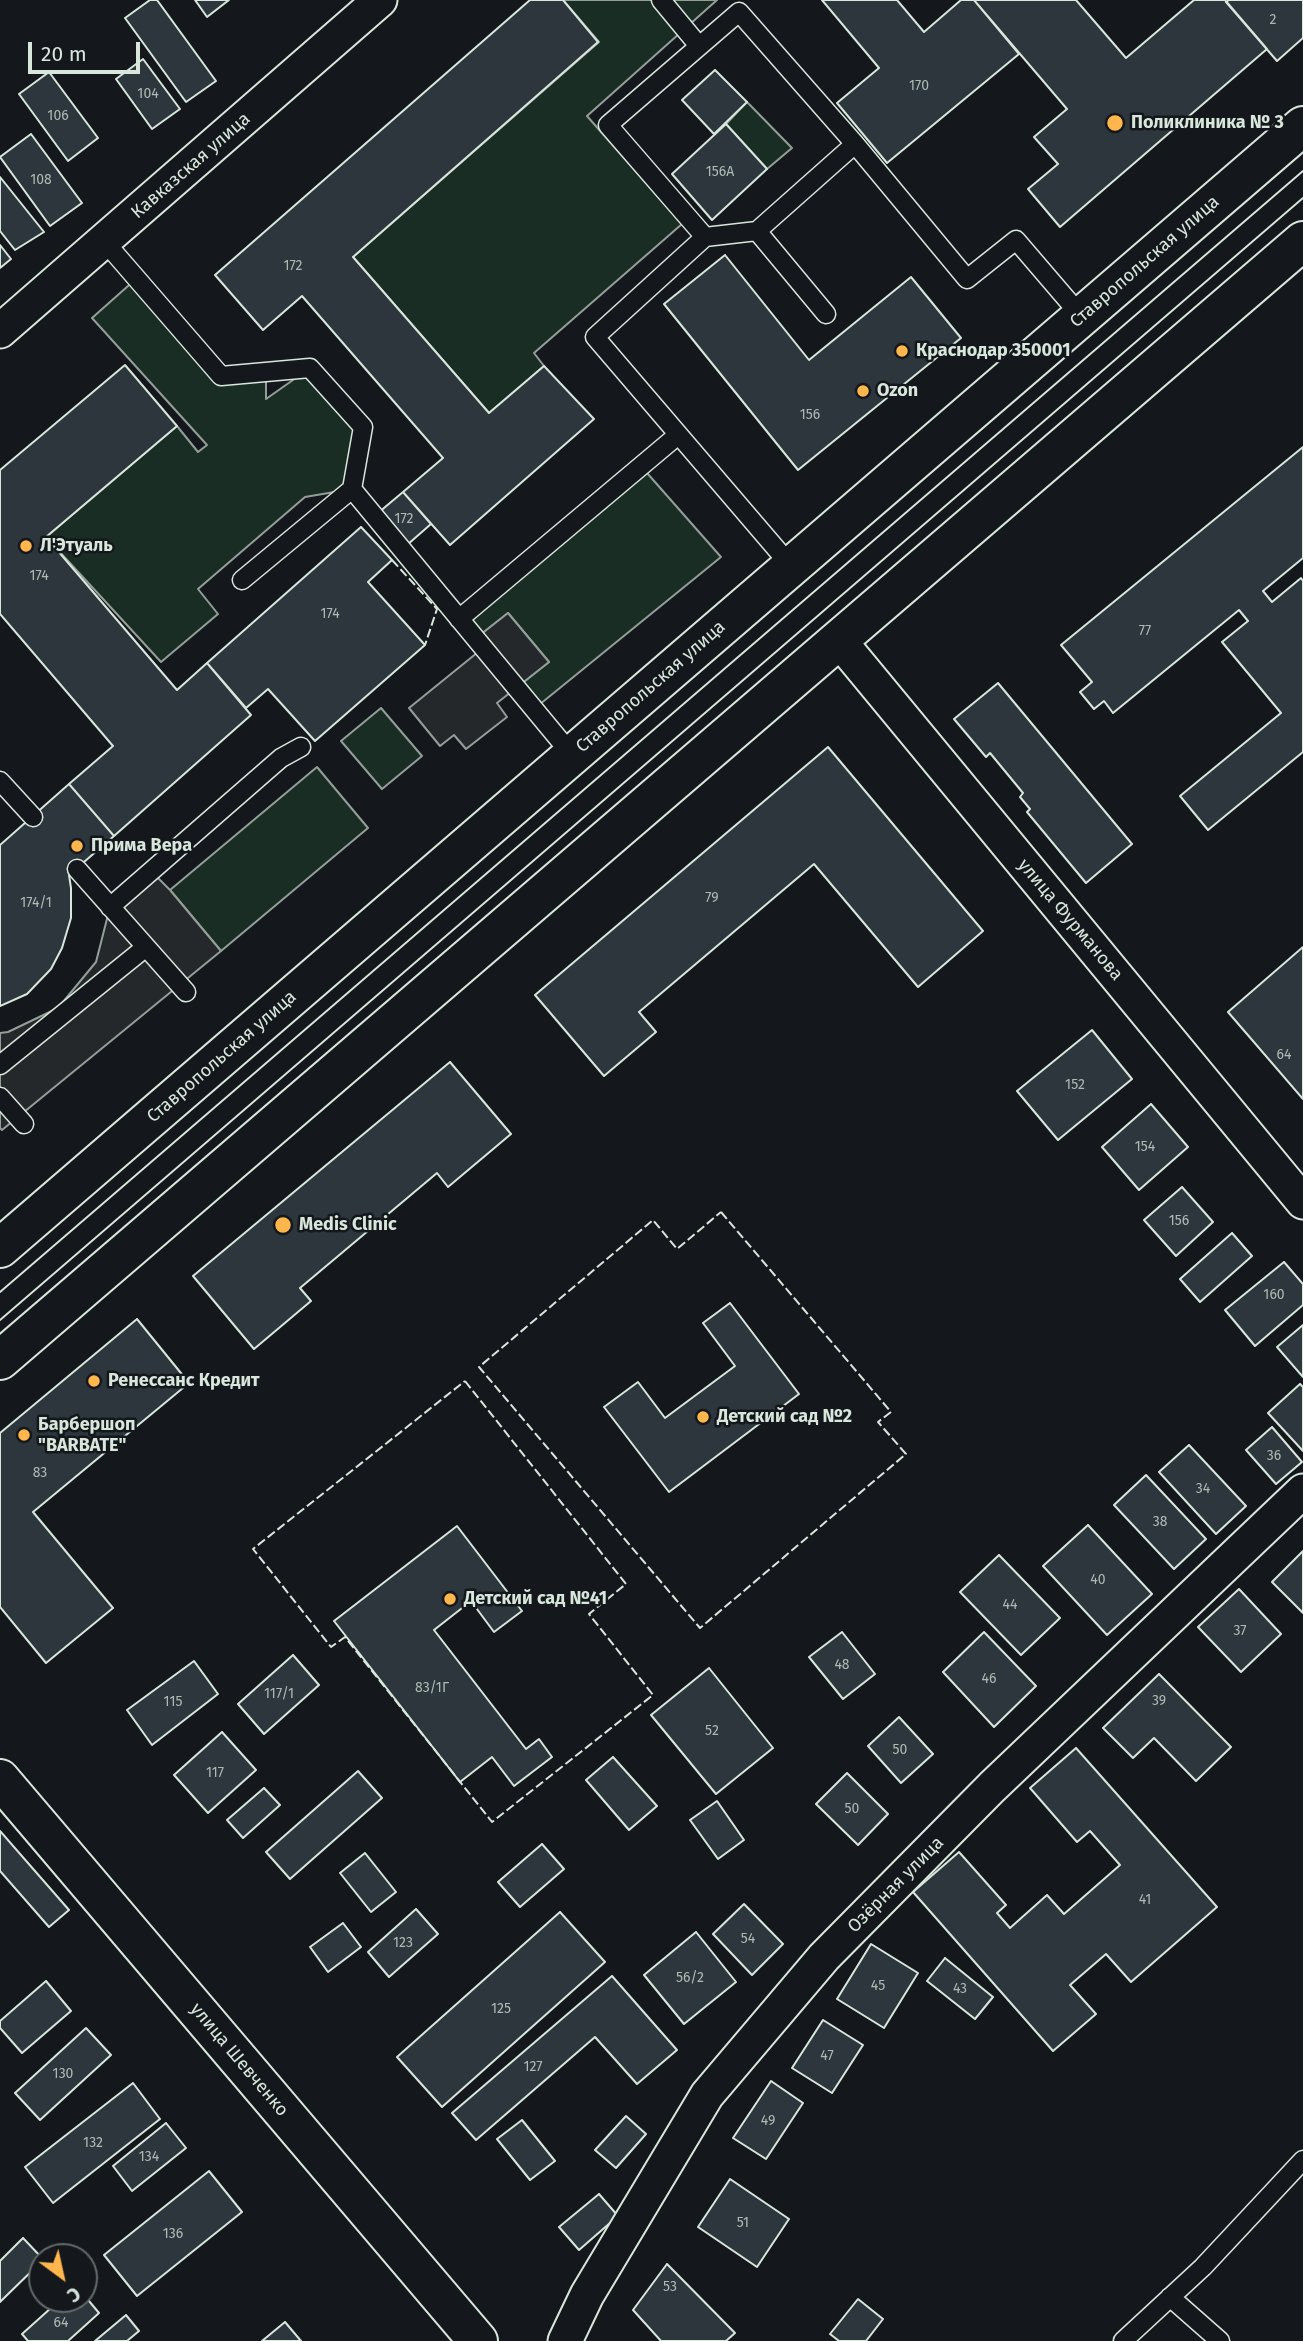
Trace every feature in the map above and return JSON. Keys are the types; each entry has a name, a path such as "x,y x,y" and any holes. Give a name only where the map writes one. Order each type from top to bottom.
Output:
{"main road":[{"name":"Ставропольская улица","path":"0,1248 1303,126"},
{"path":"0,1360 1303,241"},
{"name":"улица Шевченко","path":"0,1779 478,2341"}],"street":[{"name":"Кавказская улица","path":"0,331 380,0"},
{"name":"улица Фурманова","path":"838,639 1303,1202"},
{"name":"Озёрная улица","path":"565,2341 587,2295 707,2095 824,1957 992,1787 1303,1491"}],"lane":[{"path":"661,0 698,46"},
{"path":"705,237 608,125 738,12 855,144 967,279 1016,240 1082,317"},
{"path":"791,566 595,337 705,237 757,231 855,144"},
{"path":"757,231 826,314"},
{"path":"105,242 221,376 310,368 363,427 352,489 242,580"},
{"path":"459,619 678,435"},
{"path":"352,489 572,755"},
{"path":"110,907 281,758 301,747"},
{"path":"0,781 6,801 33,817"},
{"path":"77,869 186,992"},
{"path":"0,1065 146,947"},
{"path":"0,1097 24,1124"},
{"path":"1123,2341 1203,2267 1303,2160"},
{"path":"1170,2297 1220,2341"}],"green space":[{"path":"563,0 717,0 587,116 682,224 534,353 544,366 489,413 353,257 599,42"},
{"path":"747,102 792,148 767,169 726,124"},
{"path":"137,278 221,376 266,373 266,399 310,368 363,427 352,489 305,497 198,589 218,614 161,662 46,537 177,426 198,452 207,445 92,318"},
{"path":"640,465 721,557 534,709 516,688 549,662 508,613 475,639 459,619"},
{"path":"381,708 422,756 382,789 341,741"},
{"path":"317,767 368,828 221,951 170,890"}],"shaded area":[{"path":"508,613 549,662 497,703 507,717 466,749 454,735 440,746 409,708 483,648 475,639"},
{"path":"151,871 221,951 2,1130 0,1033 8,1032 58,1008 96,962 110,907"}],"building":[{"path":"150,0 157,0 216,81 186,102 125,18"},
{"path":"195,0 229,0 207,17"},
{"path":"530,0 563,0 598,42 353,257 489,413 544,366 594,419 450,545 403,492 443,458 302,296 263,330 215,275"},
{"path":"822,0 897,0 924,32 961,0 974,0 1019,54 887,163 837,103 879,68"},
{"name":"Поликлиника № 3","path":"974,0 1076,0 1126,58 1194,0 1225,0 1267,49 1060,227 1028,189 1058,164 1034,137 1067,109"},
{"path":"1303,0 1303,38 1277,61 1226,2"},
{"path":"143,59 180,109 152,129 116,79"},
{"path":"715,70 747,102 714,134 682,100"},
{"path":"49,72 98,138 68,161 19,94"},
{"path":"726,124 767,169 712,220 672,174"},
{"path":"31,134 82,203 50,226 0,157"},
{"path":"0,177 44,232 15,250 0,231"},
{"path":"0,245 11,259 0,268"},
{"path":"725,255 809,360 911,277 961,338 798,470 664,304"},
{"path":"125,365 177,426 46,537 177,690 207,663 251,715 114,836 69,784 113,746 0,614 0,470"},
{"path":"1303,447 1303,558 1263,591 1272,602 1301,578 1303,581 1303,752 1208,830 1180,796 1281,713 1222,642 1248,621 1239,610 1113,713 1104,701 1094,709 1080,692 1092,682 1061,645"},
{"path":"403,492 431,524 407,545 378,513"},
{"path":"361,527 392,560 368,582 425,645 315,741 268,689 246,708 207,663"},
{"path":"998,683 1132,844 1086,883 1027,812 1030,809 1020,797 1023,793 990,753 986,757 954,719"},
{"path":"828,747 983,931 918,987 814,864 639,1012 656,1032 604,1076 535,995"},
{"path":"69,784 114,836 69,875 71,918 62,948 51,969 27,994 0,1006 0,845"},
{"path":"1303,947 1303,1099 1228,1012"},
{"path":"1092,1030 1132,1079 1058,1140 1017,1091"},
{"path":"450,1062 511,1134 448,1187 437,1173 300,1288 311,1301 254,1349 193,1276"},
{"path":"1151,1104 1188,1147 1139,1190 1102,1147"},
{"path":"1182,1187 1213,1222 1176,1256 1144,1220"},
{"path":"1232,1233 1252,1256 1200,1302 1180,1279"},
{"path":"1284,1262 1303,1284 1303,1305 1255,1346 1225,1310"},
{"path":"730,1303 799,1394 669,1492 604,1407 638,1382 665,1418 735,1366 703,1323"},
{"path":"137,1319 189,1383 33,1512 113,1608 46,1663 0,1607 0,1433"},
{"path":"1303,1325 1303,1377 1277,1347"},
{"path":"1300,1384 1303,1387 1303,1451 1268,1413"},
{"path":"1272,1427 1302,1462 1276,1484 1246,1450"},
{"path":"1189,1445 1246,1506 1216,1534 1159,1472"},
{"path":"1146,1475 1206,1539 1174,1569 1114,1505"},
{"path":"1088,1525 1152,1594 1107,1635 1043,1566"},
{"path":"457,1526 522,1611 494,1632 471,1601 434,1630 526,1749 539,1739 552,1757 514,1786 492,1757 460,1782 334,1621"},
{"path":"1303,1551 1303,1613 1272,1582"},
{"path":"999,1555 1060,1618 1021,1655 960,1592"},
{"path":"1239,1589 1281,1634 1241,1672 1198,1627"},
{"path":"842,1632 875,1674 843,1699 809,1657"},
{"path":"984,1632 1036,1686 994,1727 943,1672"},
{"path":"293,1655 319,1685 264,1734 238,1704"},
{"path":"194,1661 218,1694 152,1745 127,1710"},
{"path":"709,1668 773,1748 716,1794 651,1715"},
{"path":"1159,1674 1231,1747 1196,1781 1154,1738 1133,1758 1103,1728"},
{"path":"899,1717 933,1754 901,1783 868,1746"},
{"path":"222,1732 256,1770 208,1813 174,1775"},
{"path":"1076,1748 1217,1907 1131,1982 1106,1954 1070,1985 1096,2014 1053,2051 913,1892 959,1852 1006,1905 997,1913 1010,1928 1047,1895 1064,1914 1120,1865 1090,1831 1077,1842 1030,1788"},
{"path":"613,1757 657,1806 629,1830 586,1780"},
{"path":"358,1771 382,1798 290,1879 266,1852"},
{"path":"847,1773 888,1814 858,1845 816,1804"},
{"path":"264,1788 280,1805 243,1838 227,1820"},
{"path":"717,1801 744,1840 718,1859 690,1820"},
{"path":"0,1831 69,1910 49,1927 0,1871"},
{"path":"542,1844 564,1869 520,1907 498,1882"},
{"path":"365,1853 396,1892 371,1912 340,1873"},
{"path":"744,1904 783,1944 752,1975 713,1934"},
{"path":"416,1909 438,1934 389,1977 368,1952"},
{"path":"560,1912 605,1962 442,2107 397,2057"},
{"path":"343,1923 361,1947 328,1972 310,1947"},
{"path":"696,1932 736,1982 684,2024 644,1975"},
{"path":"871,1944 918,1973 884,2028 837,1999"},
{"path":"945,1958 993,1997 975,2019 927,1981"},
{"path":"612,1976 677,2050 637,2084 595,2037 476,2140 452,2113"},
{"path":"46,1981 71,2011 22,2053 0,2028 0,2021"},
{"path":"823,2020 863,2045 832,2093 792,2068"},
{"path":"86,2028 111,2055 40,2120 15,2093"},
{"path":"771,2081 803,2103 766,2159 733,2138"},
{"path":"133,2083 160,2119 53,2203 25,2167"},
{"path":"626,2116 646,2134 616,2168 595,2150"},
{"path":"522,2120 555,2161 530,2180 497,2139"},
{"path":"166,2123 186,2148 132,2191 113,2166"},
{"path":"209,2171 242,2212 137,2296 104,2255"},
{"path":"730,2179 789,2219 757,2267 698,2227"},
{"path":"599,2194 618,2216 579,2250 559,2227"},
{"path":"23,2238 28,2243 28,2275 0,2302 0,2261"},
{"path":"667,2264 735,2333 726,2341 661,2341 633,2310"},
{"path":"858,2299 883,2319 866,2341 839,2341 830,2334"},
{"path":"45,2313 99,2313 68,2341 28,2341 22,2334"},
{"path":"126,2315 139,2331 127,2341 95,2341"},
{"path":"285,2322 301,2341 262,2341"}],"tram line":[{"path":"0,1292 1303,171"},
{"path":"0,1320 1303,198"}],"fence":[{"path":"392,560 437,609 425,645"},
{"path":"721,1212 891,1412 878,1422 906,1454 700,1628 479,1367 653,1220 677,1249 721,1212"},
{"path":"465,1381 626,1584 589,1614 653,1695 492,1822 345,1637 331,1647 253,1549 465,1381"}],"place":[{"name":"Поликлиника № 3","path":"1115,123"},
{"name":"Краснодар 350001","path":"902,351"},
{"name":"Ozon","path":"863,391"},
{"name":"Л'Этуаль","path":"26,546"},
{"name":"Прима Вера","path":"77,846"},
{"name":"Medis Clinic","path":"283,1225"},
{"name":"Ренессанс Кредит","path":"94,1381"},
{"name":"Детский сад №2","path":"703,1417"},
{"name":"Барбершоп \"BARBATE\"","path":"24,1435"},
{"name":"Детский сад №41","path":"450,1599"}]}
